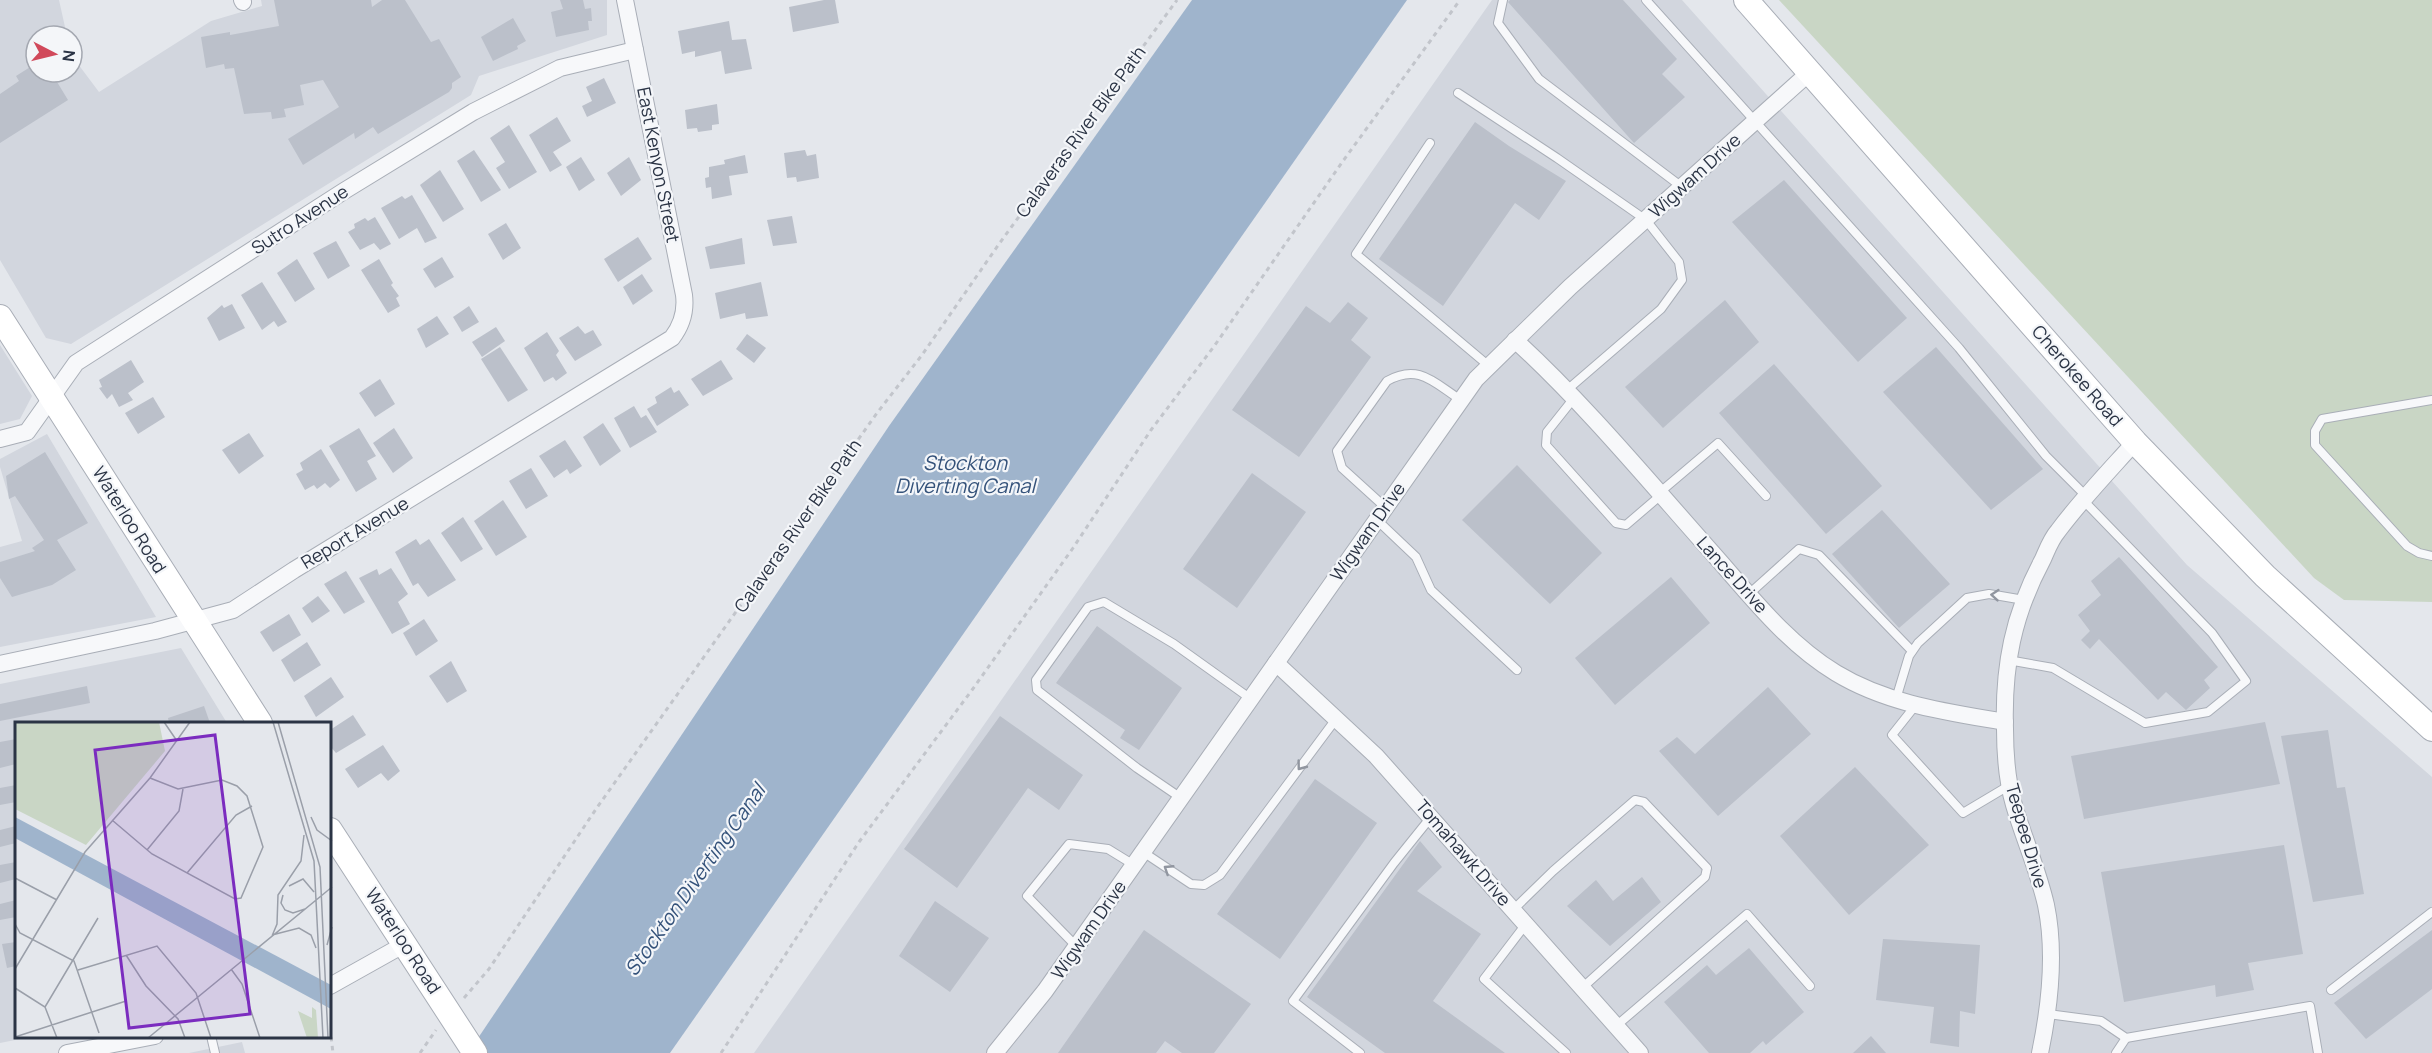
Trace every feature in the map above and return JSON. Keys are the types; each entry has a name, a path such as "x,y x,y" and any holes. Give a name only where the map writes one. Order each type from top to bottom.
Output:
{"street":[{"name":"East Kenyon Street","path":"625,0 684,295 685,308 678,330"},
{"name":"Cherokee Road","path":"1746,0 2135,442 2265,576 2428,720"},
{"name":"Sutro Avenue","path":"0,439 27,432 76,363 344,191 473,112 560,68 635,50"},
{"name":"Wigwam Drive","path":"995,1053 1038,1001 1476,379 1646,219 1810,72"},
{"name":"Waterloo Road","path":"0,317 12,341 259,722"},
{"name":"Report Avenue","path":"0,664 233,610 294,570 661,346 678,330"},
{"name":"Lance Drive","path":"1515,340 1570,394 1792,640 1814,658 1875,693 1915,706 2005,722"},
{"name":"Teepee Drive","path":"2040,1053 2048,1014 2051,963 2046,907 2010,785 2005,754 2008,660 2013,634 2024,600 2056,532 2135,442"},
{"name":"Tomahawk Drive","path":"1276,663 1376,756 1640,1053"},
{"name":"Waterloo Road","path":"332,833 475,1053"},
{"path":"332,985 405,944"},
{"path":"67,1053 98,1050 147,1038"}],"lane":[{"path":"1503,0 1498,23 1539,79 1682,187"},
{"path":"1646,0 1959,348 2046,456 2212,633 2246,681 2208,712 2145,723 2053,668 2008,660"},
{"path":"1458,93 1646,219 1679,262 1682,280 1661,309 1570,394 1547,432 1546,445 1616,523 1626,525 1718,443 1766,496"},
{"path":"1430,142 1356,254 1489,366"},
{"path":"1461,400 1419,374 1398,375 1386,381 1337,451 1342,468 1416,557 1431,590 1517,670"},
{"path":"2432,400 2322,419 2315,431 2315,445 2407,546 2419,553 2432,556"},
{"path":"1749,594 1799,549 1809,550 1819,555 1912,651"},
{"path":"1896,699 1912,651 1918,642 1967,598 1989,594 2024,600"},
{"path":"1181,798 1137,768 1037,690 1036,680 1088,607 1104,602 1174,644 1251,699"},
{"path":"1915,706 1892,735 1963,813 2010,785"},
{"path":"1077,946 1027,896 1069,844 1108,849 1139,858 1191,884 1204,885 1220,875 1336,719"},
{"path":"1513,910 1553,871 1635,800 1644,802 1707,868 1705,877 1582,988"},
{"path":"1360,1053 1293,1001 1394,863 1431,817"},
{"path":"2331,990 2432,912"},
{"path":"1616,1026 1747,914 1810,986"},
{"path":"1526,924 1484,979 1566,1053"},
{"path":"2048,1014 2101,1021 2126,1038 2310,1006 2318,1053"},
{"path":"211,1038 214,1053"},
{"path":"2116,1053 2126,1038"}],"path":[{"name":"Calaveras River Bike Path","path":"420,1053 449,1014 489,969 596,809 999,244 1177,0"},
{"path":"721,1053 860,842 1019,624 1073,548 1151,430 1215,345 1343,160 1460,0"},
{"path":"331,1038 333,1053"}],"shaded area":[{"path":"0,0 59,0 64,24 24,24 24,84 84,84 84,72 99,92 211,21 262,6 261,0 607,0 607,35 479,76 471,95 71,344 46,338 0,260"},
{"path":"1492,0 1682,0 2187,565 2432,777 2432,1053 754,1053"},
{"path":"0,345 32,396 20,419 0,424"},
{"path":"47,434 156,617 0,647 0,547 22,541 0,467 0,459"},
{"path":"181,648 226,722 15,722 15,1038 25,1038 0,1043 0,684"},
{"path":"242,1042 245,1053 189,1053"}],"green space":[{"path":"1779,0 2432,0 2432,602 2344,600 2314,578"}],"water":[{"name":"Stockton Diverting Canal","path":"1192,0 1407,0 670,1053 468,1053 889,426"}],"building":[{"path":"274,0 371,0 372,7 382,0 405,0 431,42 439,39 461,77 452,83 449,92 378,134 373,127 355,139 354,133 303,165 288,139 339,107 323,80 300,85 304,105 284,109 286,117 272,119 271,112 244,114 234,68 225,69 224,64 206,68 201,37 230,32 230,35 279,26"},
{"path":"560,0 583,0 585,9 591,8 592,21 588,21 589,30 556,37 551,12 563,9"},
{"path":"835,0 839,23 793,32 789,7"},
{"path":"1510,0 1623,0 1677,59 1662,74 1685,97 1634,143 1508,2"},
{"path":"513,18 526,41 517,46 518,49 493,61 481,37"},
{"path":"729,21 732,40 746,39 752,69 725,74 721,51 695,57 695,51 682,54 678,31"},
{"path":"24,71 24,84 58,84 68,100 0,143 0,94 19,81 16,76"},
{"path":"604,78 616,103 587,117 582,106 592,101 586,87"},
{"path":"717,104 719,124 712,125 712,130 698,132 697,128 687,129 685,110"},
{"path":"557,117 571,141 553,152 562,165 550,172 529,135"},
{"path":"1475,122 1566,181 1539,220 1515,203 1443,306 1379,259"},
{"path":"509,125 537,172 509,189 496,168 505,162 490,138"},
{"path":"474,150 501,190 481,202 457,161"},
{"path":"805,150 807,156 816,154 819,178 797,182 796,177 787,178 784,153"},
{"path":"745,155 748,173 729,176 732,195 712,199 711,187 706,188 705,178 709,177 709,167 725,164 724,160"},
{"path":"581,157 595,180 579,191 566,167"},
{"path":"629,157 641,180 621,196 607,173"},
{"path":"440,170 464,209 443,222 420,185"},
{"path":"1784,180 1907,318 1858,362 1732,222"},
{"path":"412,195 437,238 425,243 417,228 399,239 381,208 402,196 405,199"},
{"path":"792,216 797,243 773,246 767,220"},
{"path":"375,217 391,244 380,250 374,243 360,250 348,232 355,228 354,224 365,218 368,221"},
{"path":"506,223 521,248 503,260 488,234"},
{"path":"638,237 652,259 618,282 604,259"},
{"path":"742,238 745,264 710,269 705,247"},
{"path":"336,241 350,266 328,279 313,253"},
{"path":"442,257 454,277 435,288 423,269"},
{"path":"297,259 315,289 295,302 277,273"},
{"path":"379,259 393,283 391,285 399,296 396,298 400,306 388,313 361,270"},
{"path":"642,274 653,291 633,305 623,287"},
{"path":"262,282 287,322 278,327 274,321 262,330 241,295"},
{"path":"761,282 768,316 746,319 745,313 720,319 715,293"},
{"path":"1725,300 1759,342 1663,428 1625,387"},
{"path":"1348,302 1368,318 1351,340 1371,357 1299,457 1232,410 1306,306 1330,323"},
{"path":"232,304 245,328 219,341 207,318 222,305 224,308"},
{"path":"469,306 479,322 462,332 453,317"},
{"path":"437,316 449,334 426,348 417,329"},
{"path":"578,326 585,334 593,330 602,345 575,361 559,338"},
{"path":"496,327 505,341 482,357 472,342"},
{"path":"547,332 559,351 556,355 567,373 556,381 553,377 544,382 524,348"},
{"path":"747,334 766,348 754,363 736,349"},
{"path":"500,347 528,390 508,402 481,359"},
{"path":"1936,347 2043,469 1991,510 1883,392"},
{"path":"131,360 144,382 128,393 133,400 119,407 112,394 107,399 99,388 102,387 99,380"},
{"path":"721,360 733,379 703,396 691,379"},
{"path":"1774,364 1882,486 1826,534 1719,413"},
{"path":"380,379 395,404 375,417 359,393"},
{"path":"671,387 674,393 679,390 689,405 657,426 647,409 657,403 655,397"},
{"path":"153,397 165,417 138,434 125,413"},
{"path":"634,406 641,418 646,415 657,432 630,448 614,418"},
{"path":"603,423 621,451 600,466 583,437"},
{"path":"359,428 376,456 367,461 377,479 356,492 329,446"},
{"path":"394,428 413,458 393,473 373,443"},
{"path":"249,433 264,456 239,474 222,450"},
{"path":"565,440 582,466 570,474 567,469 554,478 539,456"},
{"path":"321,449 340,480 330,488 325,483 317,489 314,485 305,490 296,474 303,470 300,463"},
{"path":"45,452 88,523 57,540 76,570 52,585 12,597 0,578 0,562 35,551 32,548 44,540 15,496 9,499 6,476"},
{"path":"1517,465 1602,553 1550,604 1462,520"},
{"path":"531,468 548,496 526,509 509,481"},
{"path":"1252,473 1306,512 1237,608 1183,569"},
{"path":"503,500 527,537 496,556 474,521"},
{"path":"1882,510 1950,584 1899,628 1832,554"},
{"path":"463,517 483,549 461,562 441,533"},
{"path":"416,539 420,545 429,539 456,580 428,597 418,583 413,586 395,552"},
{"path":"2119,557 2218,667 2204,680 2210,688 2186,710 2166,692 2158,700 2099,639 2090,649 2081,640 2090,631 2078,615 2101,595 2091,581"},
{"path":"391,568 408,594 398,602 410,624 392,634 359,578 377,569 379,575"},
{"path":"346,571 365,602 344,614 324,584"},
{"path":"1671,577 1710,623 1615,705 1575,658"},
{"path":"318,596 330,611 312,623 302,608"},
{"path":"289,614 301,635 273,652 260,632"},
{"path":"424,619 438,641 416,656 403,633"},
{"path":"1097,626 1182,688 1139,750 1120,738 1125,730 1056,683"},
{"path":"307,642 321,665 294,682 281,660"},
{"path":"451,661 467,691 447,703 429,676"},
{"path":"331,677 344,697 316,717 304,696"},
{"path":"87,686 90,703 0,721 0,704"},
{"path":"1768,687 1811,734 1718,816 1659,751 1677,737 1695,754"},
{"path":"204,706 210,722 169,722 168,718"},
{"path":"353,715 366,735 336,753 332,748 332,729"},
{"path":"1000,716 1083,775 1059,810 1028,788 957,888 904,849"},
{"path":"2265,722 2280,784 2084,819 2071,756"},
{"path":"2328,730 2337,788 2345,787 2364,894 2313,902 2281,736"},
{"path":"15,739 15,764 0,768 0,742"},
{"path":"383,745 400,771 388,781 381,773 358,788 345,769"},
{"path":"1855,767 1929,845 1849,915 1780,836"},
{"path":"1315,779 1377,823 1280,959 1217,914"},
{"path":"15,785 15,802 0,805 0,788"},
{"path":"15,826 15,843 0,847 0,830"},
{"path":"1420,841 1442,867 1417,891 1481,934 1433,1001 1505,1053 1385,1053 1307,997"},
{"path":"2284,845 2303,954 2248,963 2254,990 2216,997 2215,985 2124,1002 2101,872"},
{"path":"15,862 15,879 0,883 0,865"},
{"path":"1642,877 1661,902 1610,946 1567,906 1596,880 1613,901"},
{"path":"15,900 15,917 0,920 0,904"},
{"path":"935,901 989,938 950,992 899,956"},
{"path":"1144,930 1251,1004 1214,1053 1182,1053 1165,1041 1156,1053 1058,1053"},
{"path":"2432,930 2432,989 2366,1039 2334,1003"},
{"path":"1883,939 1980,945 1975,1014 1960,1011 1959,1047 1930,1043 1934,1007 1876,1000"},
{"path":"15,942 15,966 7,968 2,944"},
{"path":"1749,948 1804,1012 1766,1045 1763,1041 1750,1053 1709,1053 1664,1002 1707,965 1716,975"},
{"path":"1871,1036 1886,1053 1853,1053"}]}
